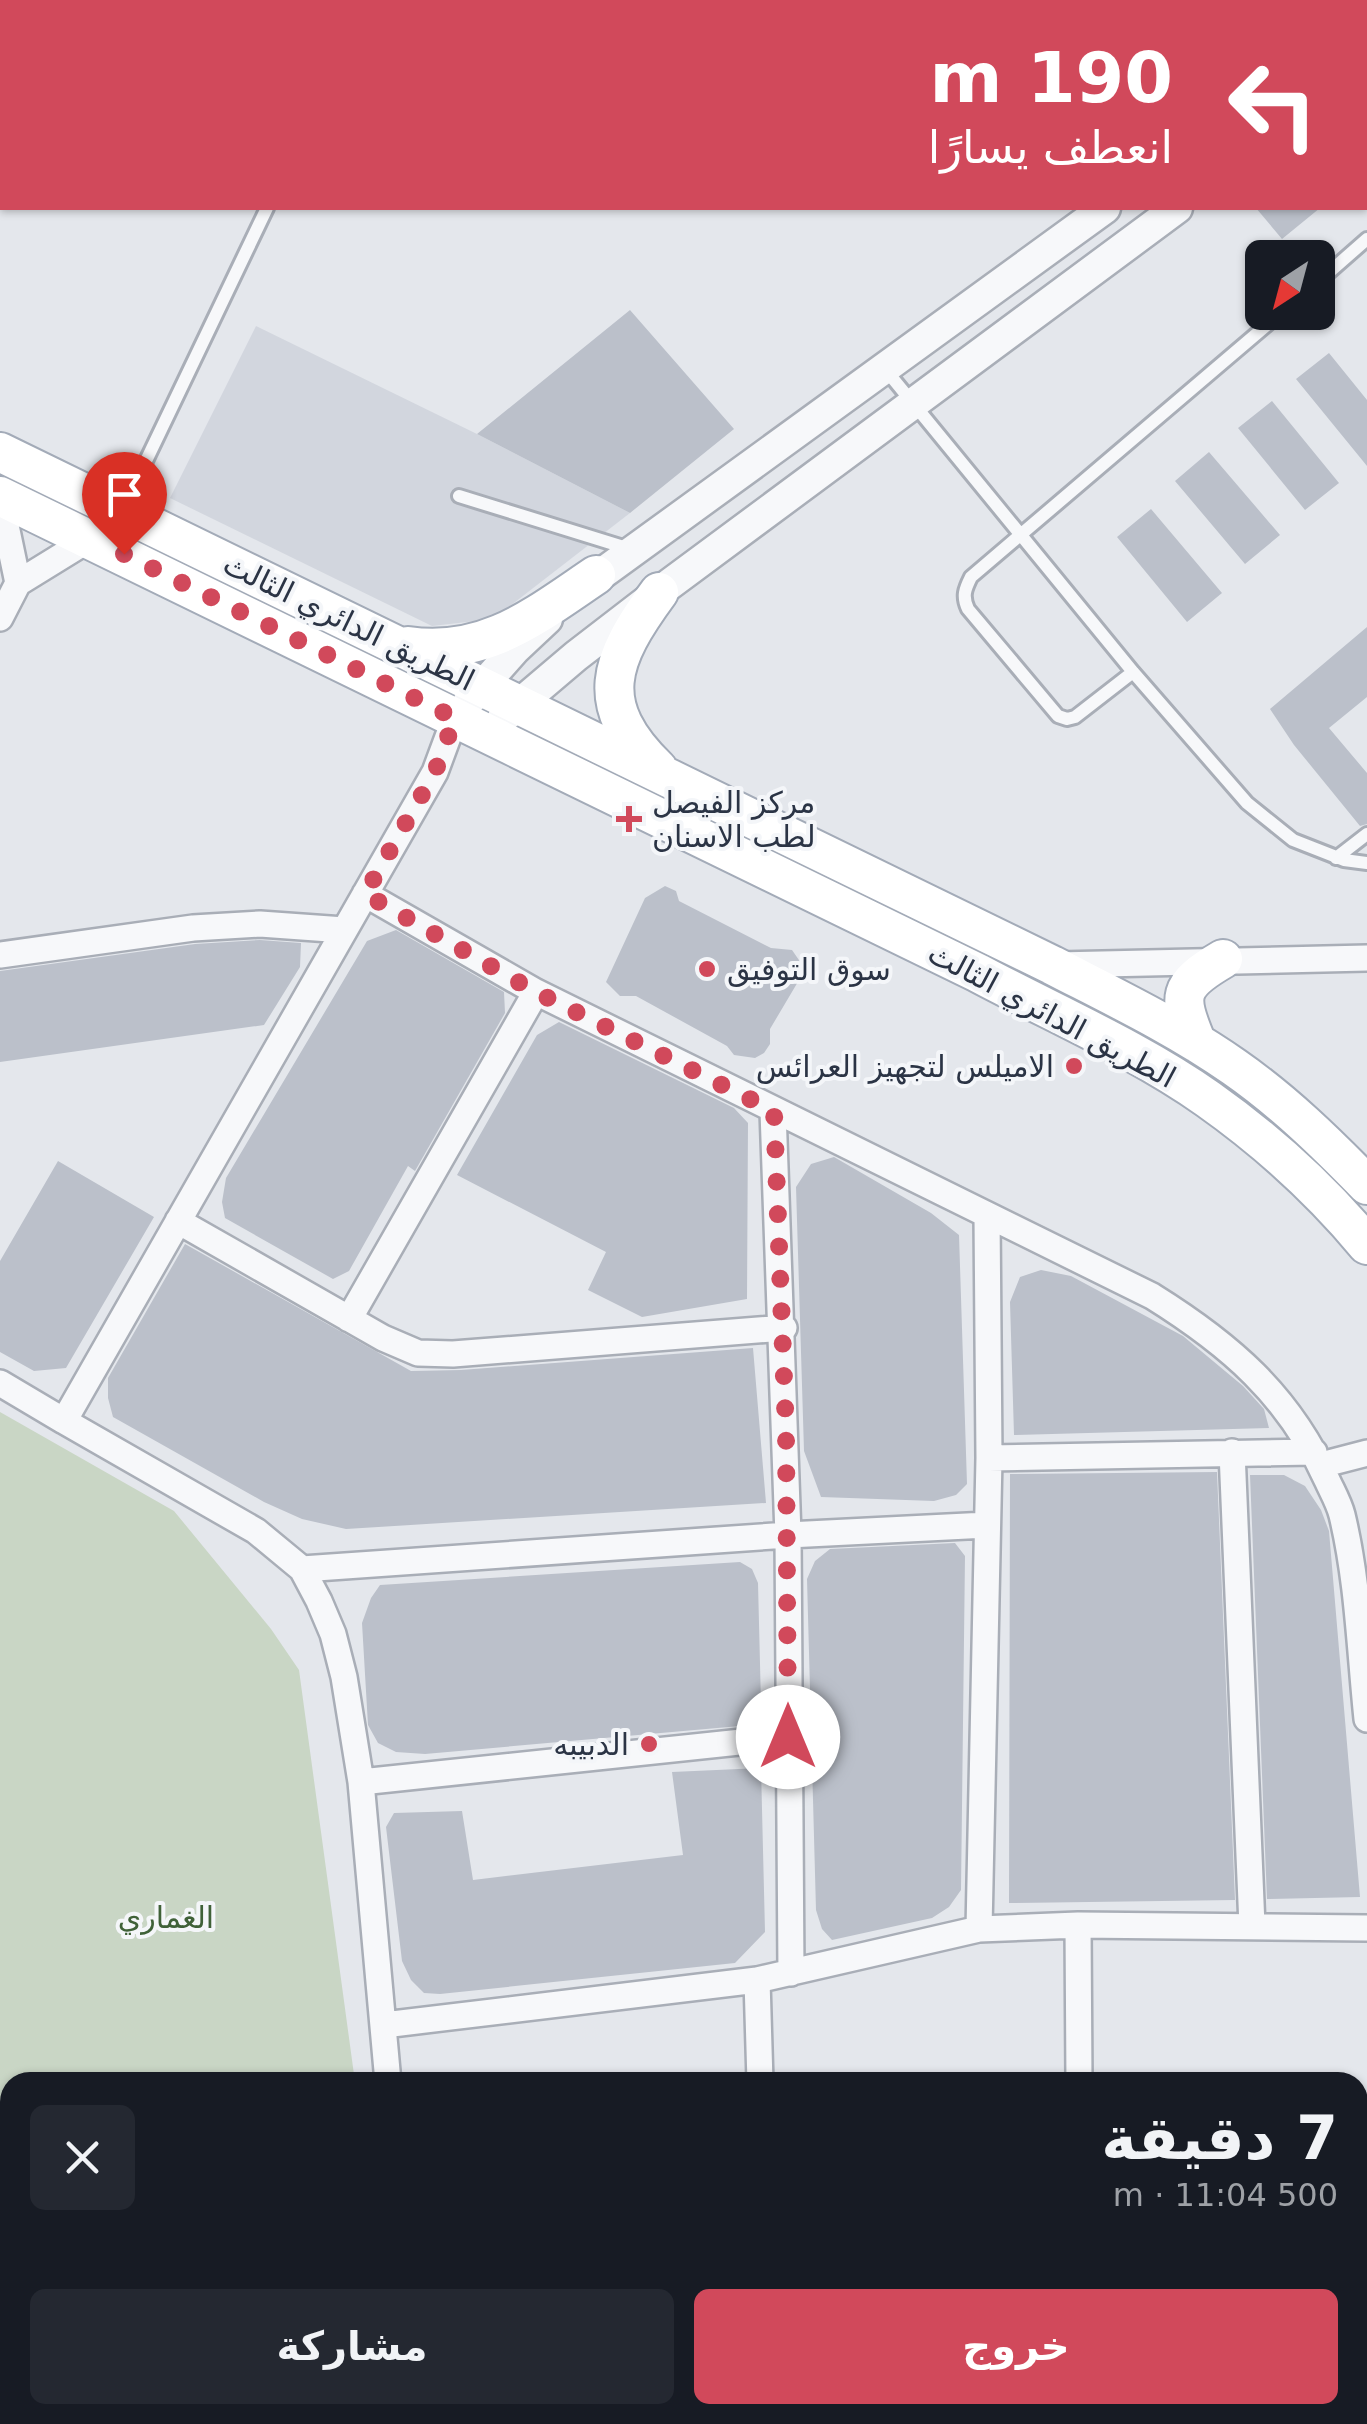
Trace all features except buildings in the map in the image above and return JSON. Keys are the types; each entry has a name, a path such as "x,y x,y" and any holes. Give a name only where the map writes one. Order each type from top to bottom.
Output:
{"main road":[{"name":"الطريق الدائري الثالث","path":"0,452 1052,965 1197,1043 1235,1068 1317,1134 1367,1185"},
{"name":"الطريق الدائري الثالث","path":"0,496 978,973 1150,1065 1207,1098 1280,1157 1367,1246"},
{"path":"393,644 430,649 487,640 519,626 596,575"},
{"path":"659,592 621,651 612,693 630,738 670,782"},
{"path":"1197,1043 1184,1011 1182,994 1192,981 1223,959"}],"street":[{"path":"64,1421 435,772 470,726 482,686 514,650 596,575 1102,210"},
{"path":"470,726 518,706 659,592 1175,210"},
{"path":"0,496 18,583"},
{"path":"0,618 18,583 91,538"},
{"path":"365,894 536,992 1152,1296 1195,1323 1277,1396 1317,1459 1341,1511 1351,1562 1367,1719"},
{"path":"0,954 193,928 260,924 344,930"},
{"path":"1052,965 1367,958"},
{"path":"349,1319 536,992"},
{"path":"774,1111 784,1328 791,1973"},
{"path":"978,1930 989,1458 987,1215"},
{"path":"178,1221 349,1319 418,1353 452,1354 784,1328"},
{"path":"0,1383 256,1531 302,1569 333,1634 344,1676 361,1782 387,2072"},
{"path":"989,1458 1232,1452 1317,1459 1367,1453"},
{"path":"1232,1452 1252,1926"},
{"path":"302,1569 788,1535 988,1526"},
{"path":"361,1782 788,1737"},
{"path":"1078,1925 1079,2072"},
{"path":"384,2025 757,1980 978,1930 1078,1925 1367,1928"},
{"path":"757,1980 760,2072"}],"lane":[{"path":"122,512 266,210"},
{"path":"1335,267 1367,239"},
{"path":"1133,672 1075,717 1067,719 1053,711 968,609 964,600 971,577 1261,330"},
{"path":"884,369 1133,672 1263,818 1293,840 1336,858 1367,864"},
{"path":"459,496 632,550"},
{"path":"1336,858 1367,834"}],"shaded area":[{"path":"256,326 630,513 493,619 432,626 170,498"}],"green space":[{"name":"الغماري","path":"0,1412 174,1511 271,1629 299,1670 354,2072 0,2072"}],"place":[{"name":"مركز الفيصل لطب الاسنان","path":"629,819"},
{"name":"سوق التوفيق","path":"707,969"},
{"name":"الاميلس لتجهيز العرائس","path":"1074,1066"},
{"name":"الدبيبه","path":"649,1744"}],"route":[{"path":"124,554 455,718 435,772 365,894 536,992 774,1111 784,1328 788,1737"}]}
